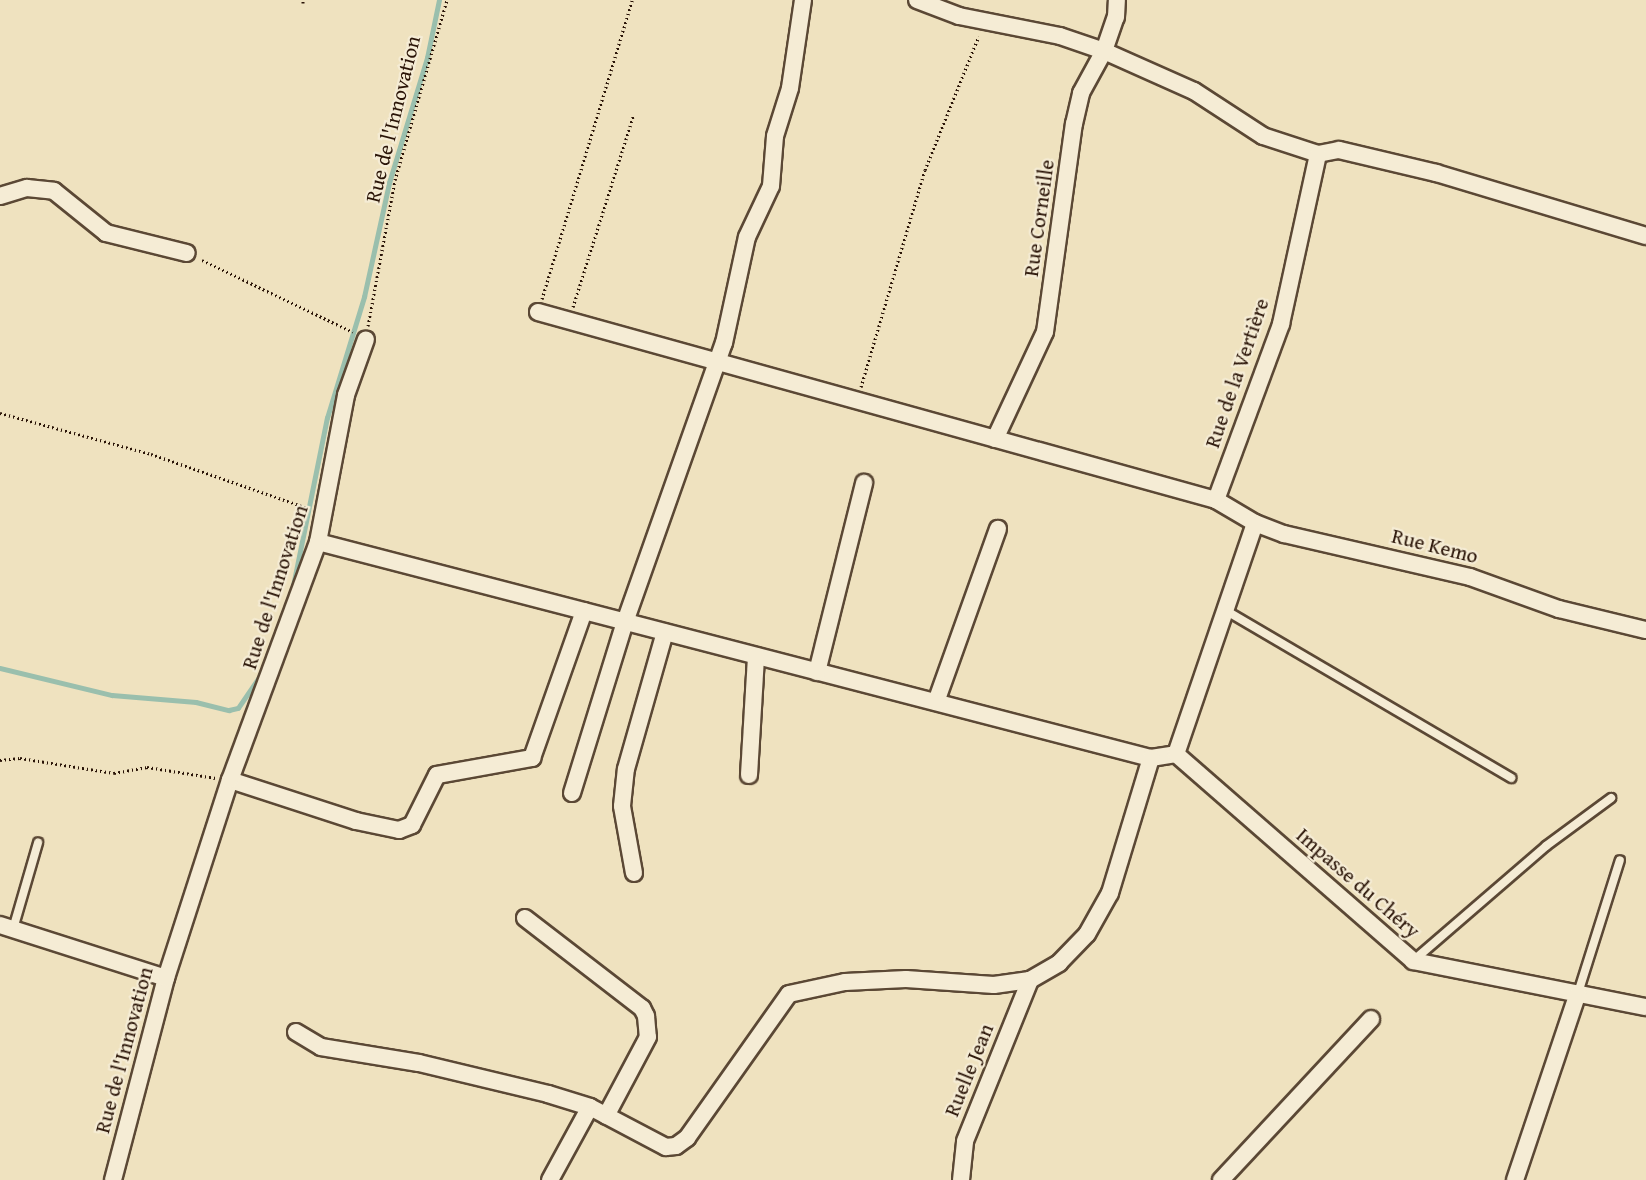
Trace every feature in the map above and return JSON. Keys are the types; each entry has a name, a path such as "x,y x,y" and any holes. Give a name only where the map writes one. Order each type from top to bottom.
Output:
{"street":[{"path":"572,793 625,622 732,314 747,237 771,186 775,136 790,88 803,0"},
{"path":"917,0 985,21 1059,36 1104,51 1194,91 1263,136 1318,154 1339,150 1384,159 1646,236"},
{"name":"Rue Corneille","path":"995,439 1044,332 1074,124 1081,93 1104,51 1117,0"},
{"name":"Rue de la Vertière","path":"1216,500 1281,324 1318,154"},
{"path":"0,196 27,188 54,191 106,233 187,253"},
{"name":"Rue Kemo","path":"538,312 1216,500 1255,523 1284,534 1470,577 1559,609 1646,630"},
{"name":"Rue de l'Innovation","path":"113,1180 166,978 230,780 318,542 346,395 366,339"},
{"path":"817,672 864,483"},
{"path":"318,542 1151,758 1176,754 1255,523"},
{"path":"936,702 998,529"},
{"path":"230,780 356,821 399,830 412,825 437,775 532,758 584,611"},
{"path":"634,873 623,824 624,788 665,632"},
{"path":"749,774 756,656"},
{"name":"Impasse du Chéry","path":"1176,754 1413,961 1646,1006"},
{"path":"296,1032 321,1047 419,1063 590,1107 666,1147 676,1146 687,1138 789,994 798,990 906,979 994,984 1030,980 1059,963 1087,934 1110,893 1151,758"},
{"path":"525,918 642,1008 646,1016 648,1037 606,1116"},
{"path":"7,927 166,978"},
{"name":"Ruelle Jean","path":"961,1180 964,1141 1030,980"},
{"path":"1515,1180 1578,993"},
{"path":"1221,1180 1371,1019"},
{"path":"550,1180 590,1107"}],"lane":[{"path":"1225,610 1511,778"},
{"path":"1413,961 1546,846 1611,798"},
{"path":"7,927 38,843"},
{"path":"1578,993 1620,860"}],"path":[{"name":"Rue de l'Innovation","path":"366,339 395,180 447,0"},
{"path":"538,312 632,0"},
{"path":"857,400 925,170 985,21"},
{"path":"568,321 634,114"},
{"path":"187,253 366,339"},
{"path":"0,413 151,454 312,510"},
{"path":"0,760 20,758 114,773 147,767 230,780"}],"waterway":[{"path":"293,586 327,418 364,297 389,183 427,58 439,0"},
{"path":"0,668 112,695 196,702 229,710 238,708 262,673"}]}
